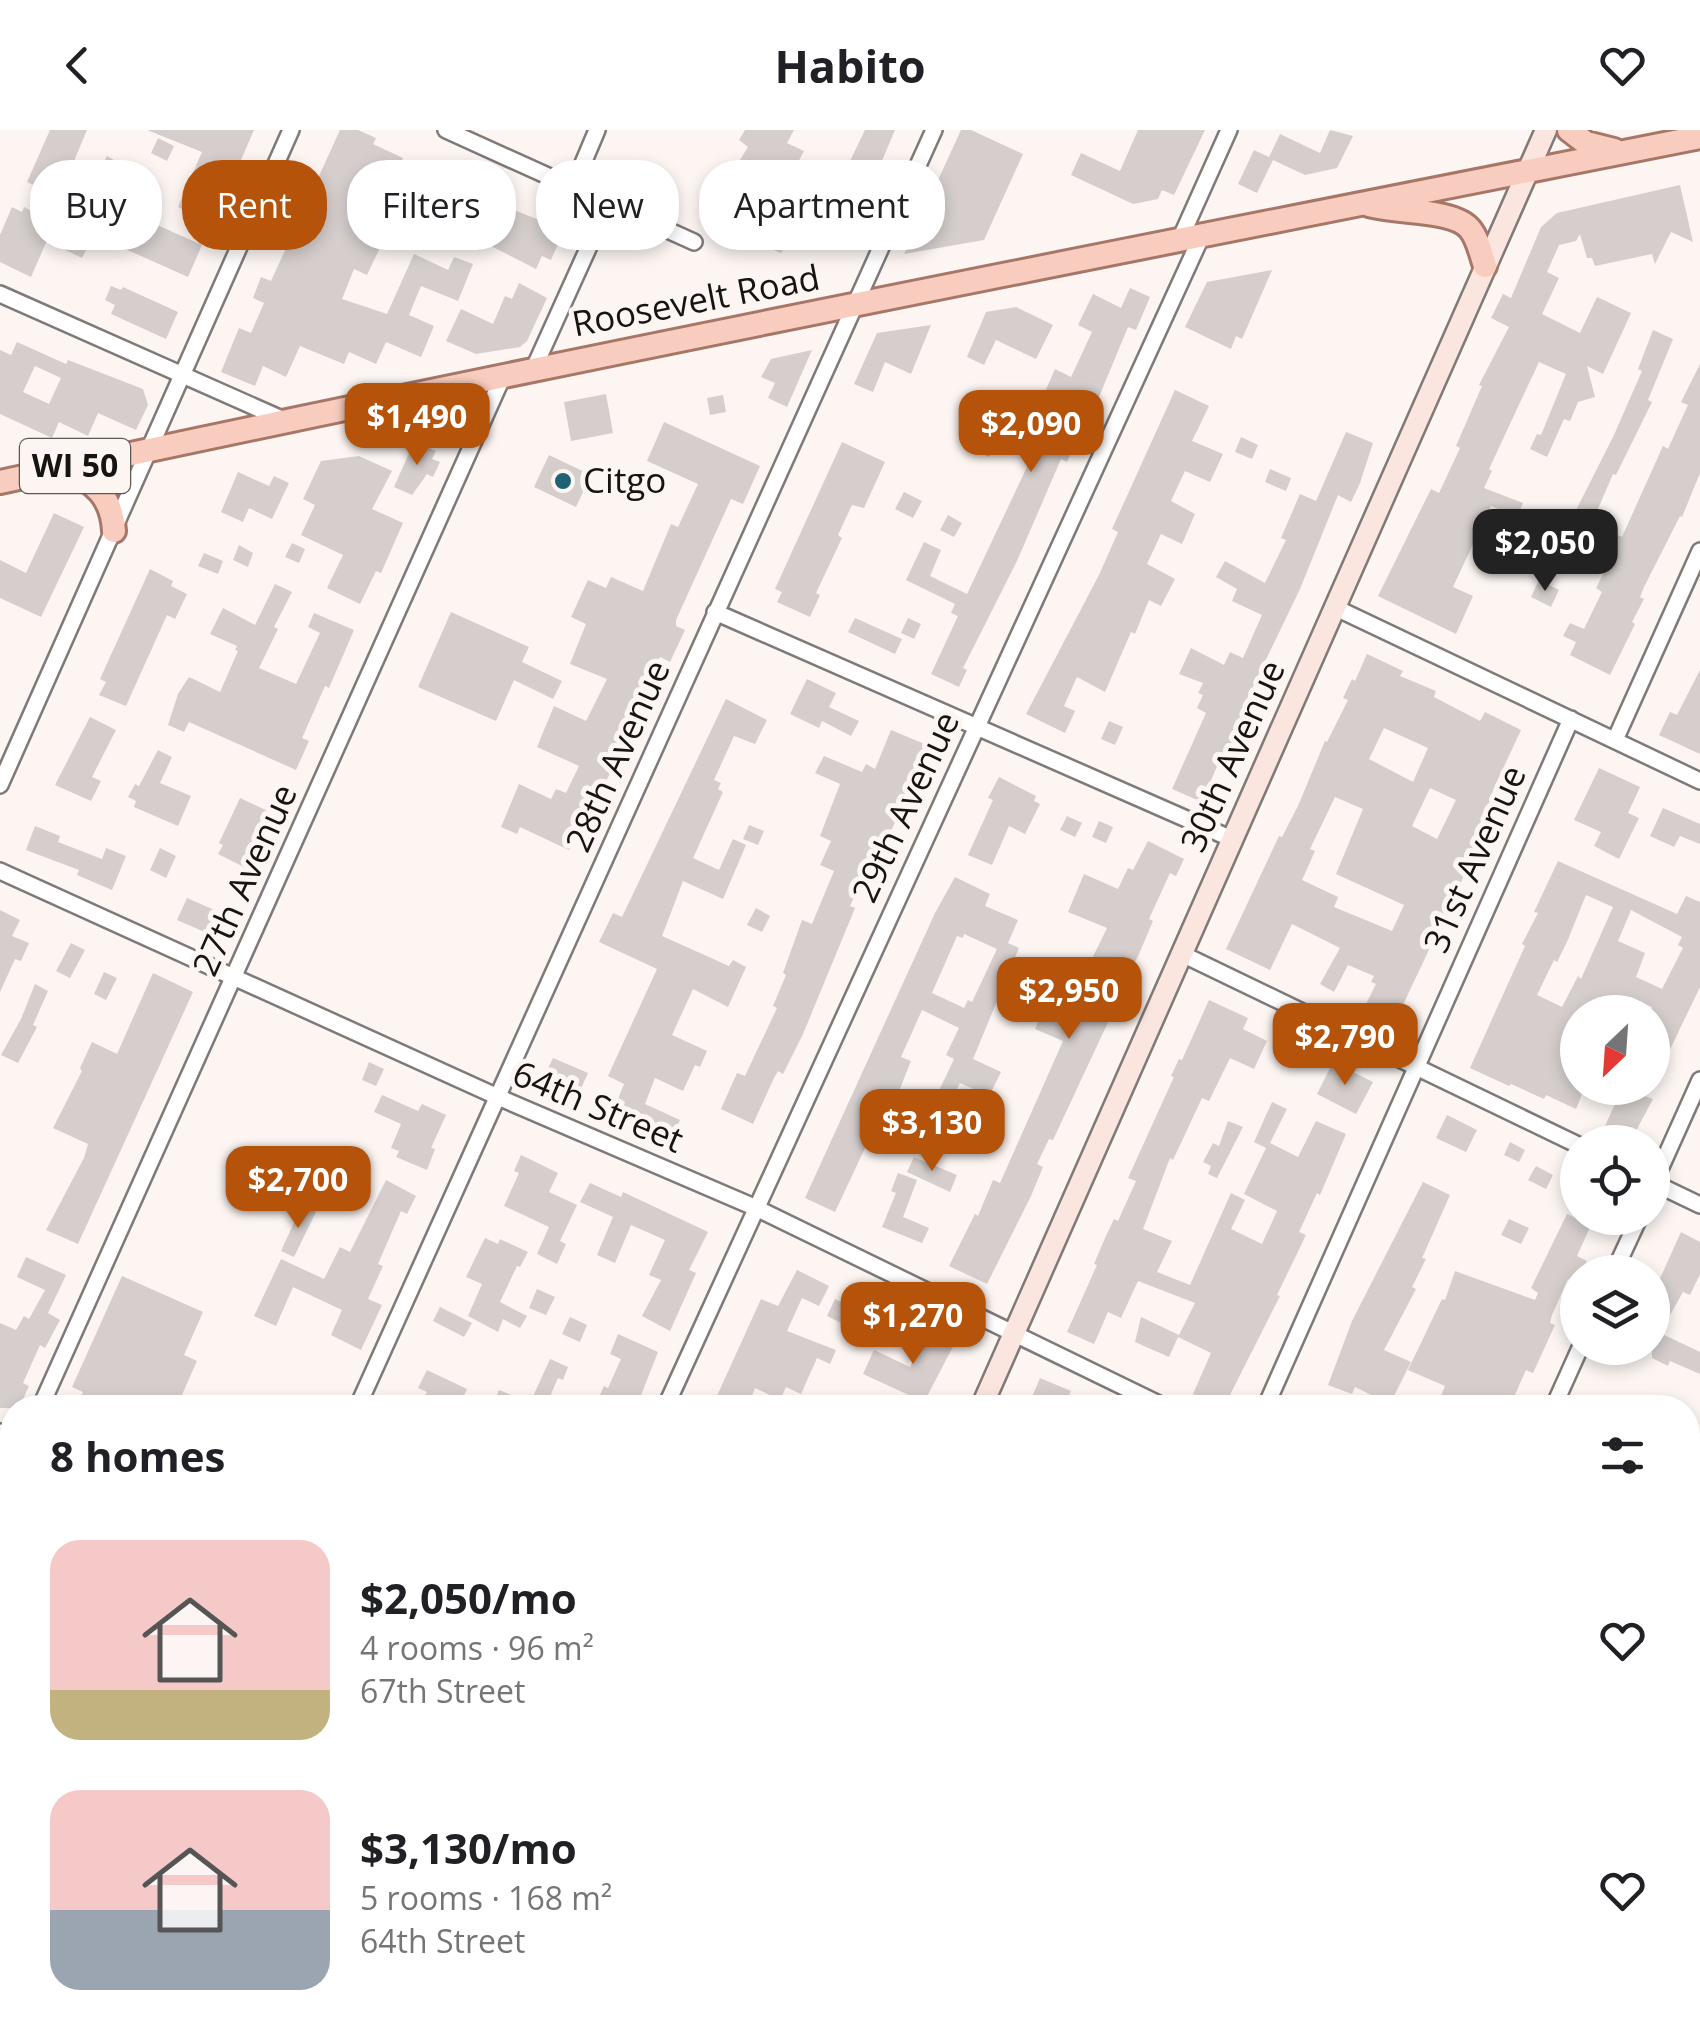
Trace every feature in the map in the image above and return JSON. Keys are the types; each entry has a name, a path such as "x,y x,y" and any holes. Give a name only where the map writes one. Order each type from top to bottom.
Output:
{"main road":[{"path":"1570,130 1586,143 1622,152"},
{"name":"Roosevelt Road","path":"0,482 534,368 1700,136"},
{"path":"1361,202 1406,213 1455,218 1473,234 1485,266"},
{"path":"65,468 86,479 107,498 114,531"}],"street":[{"path":"0,785 290,130"},
{"path":"446,130 536,171"},
{"path":"584,160 597,130"},
{"name":"28th Avenue","path":"363,1395 934,130"},
{"name":"29th Avenue","path":"670,1395 976,726 1192,235 1229,130"},
{"name":"30th Avenue","path":"987,1395 1546,130"},
{"path":"679,235 694,242"},
{"path":"534,368 587,250"},
{"path":"0,294 286,421"},
{"name":"27th Avenue","path":"46,1395 503,376"},
{"path":"1616,740 1700,551"},
{"path":"1334,607 1700,782"},
{"path":"715,612 1232,839"},
{"name":"31st Avenue","path":"1271,1395 1571,719"},
{"name":"64th Street","path":"0,871 498,1097 754,1207 1140,1395"},
{"path":"1182,954 1560,1136"},
{"path":"1670,1146 1700,1080"},
{"path":"1670,1192 1700,1205"},
{"path":"1559,1395 1572,1365"}],"building":[{"path":"50,130 87,130 74,160 37,160"},
{"path":"147,130 254,130 241,160 199,160 202,152"},
{"path":"340,130 358,130 376,138 373,144 403,158 347,160 347,250 379,250 367,275 354,269 342,299 387,314 414,254 448,270 454,257 473,264 458,301 421,286 409,315 434,326 421,357 386,342 376,364 349,352 344,364 300,346 286,377 263,366 255,386 221,372 239,328 251,333 264,303 253,298 261,277 271,281 285,250 327,250 326,160"},
{"path":"745,130 794,130 787,143 804,151 799,160 740,160 748,147 739,140"},
{"path":"865,130 895,130 882,160 851,160"},
{"path":"961,130 971,130 1023,154 984,240 945,247 945,165"},
{"path":"1138,130 1205,130 1174,195 1162,190 1158,199 1133,204 1071,175 1081,153 1120,171"},
{"path":"1330,130 1353,136 1337,168 1305,175 1273,160 1257,193 1238,184 1254,150 1269,157 1280,134 1320,153"},
{"path":"158,138 174,146 167,161 151,153"},
{"path":"1680,185 1693,242 1671,232 1655,264 1652,254 1595,266 1592,258 1587,258 1580,234 1576,241 1559,245 1547,272 1559,278 1542,314 1580,333 1597,297 1631,313 1603,374 1587,366 1595,397 1578,402 1570,421 1564,419 1547,457 1530,449 1537,434 1541,435 1566,374 1539,362 1489,469 1492,471 1484,488 1523,503 1517,517 1491,506 1453,587 1473,596 1456,634 1378,596 1431,489 1439,493 1460,448 1456,446 1482,386 1479,385 1509,327 1491,318 1503,294 1511,298 1541,227 1557,213"},
{"path":"12,207 22,212 24,207 30,210 30,250 43,250 31,277 0,262 0,235"},
{"path":"516,211 536,219 536,250 555,250 551,260 542,256 536,269 499,250 516,250"},
{"path":"162,227 182,236 182,250 200,250 188,277 127,250 162,250"},
{"path":"65,250 86,250 82,258"},
{"path":"1272,270 1242,339 1236,336 1231,349 1185,327 1207,282"},
{"path":"519,283 547,298 527,341 520,347 476,354 446,341 461,309 493,324 505,296 512,299"},
{"path":"111,286 121,290 123,287 178,312 166,339 111,314 115,305 105,300"},
{"path":"1130,288 1150,297 1136,330 1128,327 1089,421 1085,418 1067,462 1061,459 1017,561 963,668 967,670 959,687 931,674 958,616 951,613 955,604 906,580 924,542 941,550 930,576 967,594 1034,452 988,431 997,411 1022,423 1032,400 1040,403 1055,369 1071,377 1092,332 1078,325 1093,294 1121,308"},
{"path":"1016,307 1053,325 1036,359 996,340 984,365 967,357 986,312"},
{"path":"931,325 911,374 885,362 873,392 854,384 877,333"},
{"path":"1653,330 1673,339 1648,400 1652,402 1616,475 1613,474 1587,534 1568,526 1642,371 1638,369"},
{"path":"17,342 66,364 68,360 143,389 148,405 136,430 98,413 88,436 59,422 52,438 0,414 0,350 11,355","holes":["35,366 61,378 49,404 23,392"]},
{"path":"812,350 787,407 768,398 775,383 761,377 771,359"},
{"path":"1700,364 1700,473 1682,517 1644,587 1640,597 1644,599 1632,622 1635,624 1610,675 1570,655 1576,642 1563,636 1570,623 1584,629 1602,592 1596,588 1615,551 1610,549 1618,535 1622,537 1663,446 1668,449 1688,405 1681,402"},
{"path":"1175,390 1209,406 1192,441 1223,454 1210,482 1185,471 1171,501 1195,514 1182,544 1161,534 1147,564 1175,579 1161,606 1149,600 1105,692 1077,677 1064,706 1075,711 1065,733 1026,714 1099,575 1118,532 1112,529"},
{"name":"Citgo","path":"606,394 613,433 571,441 564,402"},
{"path":"723,395 726,412 710,415 707,398"},
{"path":"664,422 760,466 743,504 731,499 676,620 676,626 685,630 670,662 660,657 620,741 625,743 616,763 601,790 597,788 569,850 520,827 517,834 501,827 519,784 551,799 556,789 566,793 579,766 537,747 554,706 586,721 607,679 570,664 586,624 571,617 588,580 606,588 611,577 643,591 671,524 678,527 698,484 647,461"},
{"path":"1346,432 1373,443 1360,483 1351,502 1338,495 1300,589 1245,703 1248,705 1225,762 1220,759 1202,802 1172,789 1206,713 1197,708 1203,683 1179,674 1191,648 1224,665 1230,652 1243,658 1262,615 1232,601 1237,589 1216,577 1225,561 1265,583 1286,540 1281,538 1300,494 1316,501"},
{"path":"979,433 997,442 989,457 971,448"},
{"path":"1241,437 1258,445 1252,459 1235,452"},
{"path":"414,442 436,451 432,459 440,462 433,477 427,474 412,495 394,487"},
{"path":"842,442 885,462 864,508 852,505 810,617 777,602 782,592 775,589"},
{"name":"Citgo","path":"549,455 591,475 576,507 534,487"},
{"path":"359,456 392,471 372,509 403,523 381,573 376,571 360,604 327,588 343,555 301,535 315,505 303,499 321,461"},
{"path":"1270,469 1291,478 1286,491 1265,482"},
{"path":"238,472 269,486 274,476 289,483 272,519 249,508 243,522 221,512"},
{"path":"904,492 922,501 913,518 895,509"},
{"path":"54,513 84,527 41,617 0,598 0,560 26,573"},
{"path":"948,515 962,523 954,537 940,530"},
{"path":"292,543 305,549 299,563 285,557"},
{"path":"239,545 253,553 248,567 233,560"},
{"path":"204,553 223,561 218,574 198,566"},
{"path":"150,569 187,594 175,619 167,615 126,706 99,695 106,682 100,679"},
{"path":"1539,580 1559,590 1551,607 1531,597"},
{"path":"275,584 292,592 259,668 296,684 320,633 308,627 314,613 354,630 302,738 309,741 296,770 189,722 184,732 168,725 178,694 189,677 220,692 238,651 237,646 210,634 223,608 255,625"},
{"path":"451,612 529,647 522,662 562,681 553,699 514,680 496,721 418,687"},
{"path":"855,618 902,639 895,654 848,632"},
{"path":"908,618 921,624 914,639 901,633"},
{"path":"1367,654 1403,671 1400,676 1436,691 1434,697 1480,721 1485,712 1521,730 1493,790 1492,796 1498,799 1393,1026 1362,1012 1376,984 1371,982 1374,976 1348,965 1334,992 1320,984 1340,948 1292,924 1270,970 1226,949 1348,700 1343,698 1352,679 1355,681","holes":["1384,728 1428,748 1413,782 1369,759","1430,788 1456,800 1437,839 1412,826","1335,797 1363,809 1336,874 1404,905 1392,931 1334,907 1338,897 1302,880 1315,851 1310,849"]},
{"path":"1700,670 1700,754 1659,735 1670,712 1677,715"},
{"path":"807,679 836,693 829,707 859,721 851,736 822,721 819,728 790,714"},
{"path":"726,699 767,720 755,744 734,736 714,780 721,783 718,789 723,792 693,858 719,870 733,839 746,845 723,899 683,881 662,936 729,966 733,960 746,967 728,1007 693,989 672,1035 707,1051 700,1067 695,1065 683,1091 655,1078 645,1104 680,1120 666,1151 648,1143 653,1131 619,1118 625,1102 618,1099 624,1084 608,1076 657,969 599,942 613,913 622,917"},
{"path":"90,717 116,730 92,777 101,781 91,801 55,785"},
{"path":"1109,721 1123,727 1115,745 1101,739"},
{"path":"891,730 927,745 910,785 914,787 884,848 877,845 803,1034 783,1074 778,1071 774,1078 753,1124 721,1109 737,1073 745,1076 777,1008 773,1006 802,920 812,924 834,871 820,865 831,841 820,836 840,784 815,773 824,756 862,772 866,764 875,769"},
{"path":"158,750 172,757 160,783 191,796 178,826 134,807 136,801 128,797 135,784 139,786"},
{"path":"1599,768 1640,787 1628,813 1639,818 1619,859 1594,846 1601,832 1574,820"},
{"path":"999,777 1036,796 1034,801 1040,804 1025,834 1009,826 992,865 968,855"},
{"path":"240,798 274,814 250,870 218,854 223,845 219,843"},
{"path":"1663,808 1700,824 1700,844 1680,836 1674,847 1650,836"},
{"path":"1067,816 1082,823 1075,837 1060,830"},
{"path":"1099,821 1113,827 1106,843 1092,837"},
{"path":"749,825 764,831 758,845 743,839"},
{"path":"35,826 60,836 58,842 102,859 106,848 126,856 112,890 77,875 79,870 26,850"},
{"path":"1148,841 1184,859 1176,876 1170,873 1149,919 1153,921 1139,954 1103,1015 1110,1018 1053,1140 1049,1139 1037,1164 1043,1167 1031,1196 987,1284 949,1266 975,1214 978,1216 993,1180 1000,1183 1063,1041 1035,1029 1046,1003 1033,997 1040,981 1046,984 1057,960 1085,973 1107,928 1068,912 1084,874 1118,889"},
{"path":"160,848 176,856 166,878 150,870"},
{"path":"1558,861 1677,914 1686,896 1700,902 1700,987 1670,1050 1670,995 1568,995 1578,976 1581,979 1613,907 1586,895 1567,942 1537,995 1560,1006 1560,1102 1509,1086 1470,1068 1538,913 1534,912","holes":["1631,910 1682,937 1678,945 1683,948 1662,989 1636,977 1645,953 1618,941"]},
{"path":"955,877 990,894 985,906 1018,920 1008,943 1019,948 973,1059 1001,1072 989,1096 960,1083 948,1108 980,1124 971,1143 926,1118 954,1059 946,1055 959,1028 922,1010 901,1057 911,1061 899,1091 871,1150 865,1148 835,1212 805,1198","holes":["964,934 997,949 972,1002 968,1000 964,1008 932,993 957,936 963,938"]},
{"path":"187,898 219,912 209,934 177,920"},
{"path":"756,908 770,916 762,932 747,925"},
{"path":"0,910 20,920 12,936 29,943 21,961 15,959 0,992"},
{"path":"71,943 85,950 70,978 56,971"},
{"path":"104,972 117,978 106,1000 94,994"},
{"path":"153,973 193,992 78,1244 46,1230 88,1144 53,1128 92,1042 117,1054"},
{"path":"35,984 48,991 33,1025 37,1027 18,1063 1,1055"},
{"path":"1209,1000 1248,1018 1243,1029 1267,1041 1254,1069 1230,1058 1209,1101 1202,1098 1173,1160 1170,1158 1143,1229 1172,1241 1157,1272 1190,1285 1231,1193 1245,1200 1231,1229 1262,1244 1277,1211 1244,1194 1266,1148 1254,1142 1272,1102 1287,1109 1270,1143 1298,1157 1316,1121 1346,1134 1299,1232 1306,1235 1277,1295 1280,1296 1230,1395 1193,1394 1211,1353 1178,1337 1169,1357 1135,1342 1141,1317 1179,1335 1195,1303 1138,1281 1121,1318 1108,1312 1094,1344 1067,1332 1105,1238 1114,1219 1118,1221 1136,1181 1128,1178 1174,1077 1171,1076 1179,1059 1182,1060"},
{"path":"553,1058 588,1073 579,1093 544,1077"},
{"path":"369,1062 384,1069 376,1086 362,1080"},
{"path":"1333,1062 1373,1082 1356,1114 1317,1094"},
{"path":"382,1095 418,1111 422,1104 446,1115 431,1148 435,1149 427,1170 396,1157 399,1151 391,1148 401,1124 374,1112"},
{"path":"1614,1105 1650,1105 1639,1125 1606,1125"},
{"path":"1447,1115 1477,1130 1466,1152 1436,1138"},
{"path":"1228,1121 1243,1127 1217,1178 1208,1174 1211,1166 1203,1162 1213,1143 1219,1146"},
{"path":"1510,1142 1525,1150 1519,1162 1504,1155"},
{"path":"521,1155 558,1173 549,1192 577,1205 560,1241 566,1244 557,1264 537,1254 549,1227 504,1206 519,1173 514,1171"},
{"path":"914,1157 957,1175 950,1192 907,1172"},
{"path":"1536,1166 1553,1175 1546,1189 1528,1180"},
{"path":"898,1173 917,1180 903,1217 929,1228 922,1243 882,1227 896,1193 891,1191"},
{"path":"386,1180 416,1196 407,1214 401,1211 378,1264 383,1266 368,1299 382,1305 361,1350 331,1335 342,1310 293,1287 276,1326 254,1316 281,1259 324,1279 340,1247 350,1252"},
{"path":"1423,1182 1450,1195 1422,1258 1426,1259 1412,1287 1416,1289 1384,1350 1411,1362 1394,1395 1371,1395 1355,1387 1352,1394 1328,1385 1352,1321"},
{"path":"590,1183 621,1197 623,1192 708,1232 689,1270 696,1273 670,1331 642,1316 661,1280 649,1275 665,1240 631,1225 615,1263 597,1255 613,1217 580,1202"},
{"path":"302,1205 316,1212 294,1257 281,1251"},
{"path":"1509,1219 1529,1228 1521,1244 1501,1235"},
{"path":"1560,1228 1560,1235 1586,1235 1577,1255 1560,1255 1560,1297 1550,1323 1555,1325 1533,1373 1526,1370 1515,1395 1441,1395 1445,1386 1408,1370 1442,1299 1445,1300 1455,1271 1535,1300 1538,1293 1531,1288"},
{"path":"1681,1232 1700,1242 1700,1274 1690,1295 1683,1292 1670,1315 1670,1256"},
{"path":"485,1238 498,1244 500,1239 528,1252 500,1302 527,1316 520,1328 503,1319 498,1332 468,1316 482,1284 466,1277"},
{"path":"26,1257 66,1275 48,1313 60,1320 45,1348 40,1345 23,1383 29,1386 25,1395 0,1395 0,1323 16,1330 24,1316 29,1319 45,1290 17,1277"},
{"path":"797,1270 829,1286 819,1306 802,1298 787,1331 836,1350 830,1364 817,1358 801,1394 786,1387 782,1395 770,1395 755,1388 752,1395 717,1395 761,1299 778,1306"},
{"path":"122,1276 203,1312 184,1355 197,1361 182,1395 82,1395 83,1392 72,1387"},
{"path":"537,1289 555,1297 546,1315 529,1308"},
{"path":"835,1299 853,1308 845,1325 827,1316"},
{"path":"440,1307 472,1323 464,1337 433,1321"},
{"path":"570,1317 587,1325 580,1342 562,1334"},
{"path":"927,1329 956,1341 928,1395 909,1395 863,1374 874,1350 910,1367"},
{"path":"618,1334 658,1352 641,1395 600,1395 604,1386 608,1388 621,1359 610,1354"},
{"path":"1670,1338 1700,1352 1700,1374 1670,1361"},
{"path":"550,1359 568,1367 551,1395 534,1395"},
{"path":"427,1370 467,1389 464,1395 426,1395 427,1392 418,1388"},
{"path":"1040,1378 1071,1391 1069,1395 1033,1395"}],"place":[{"name":"Citgo","path":"563,481"}]}
